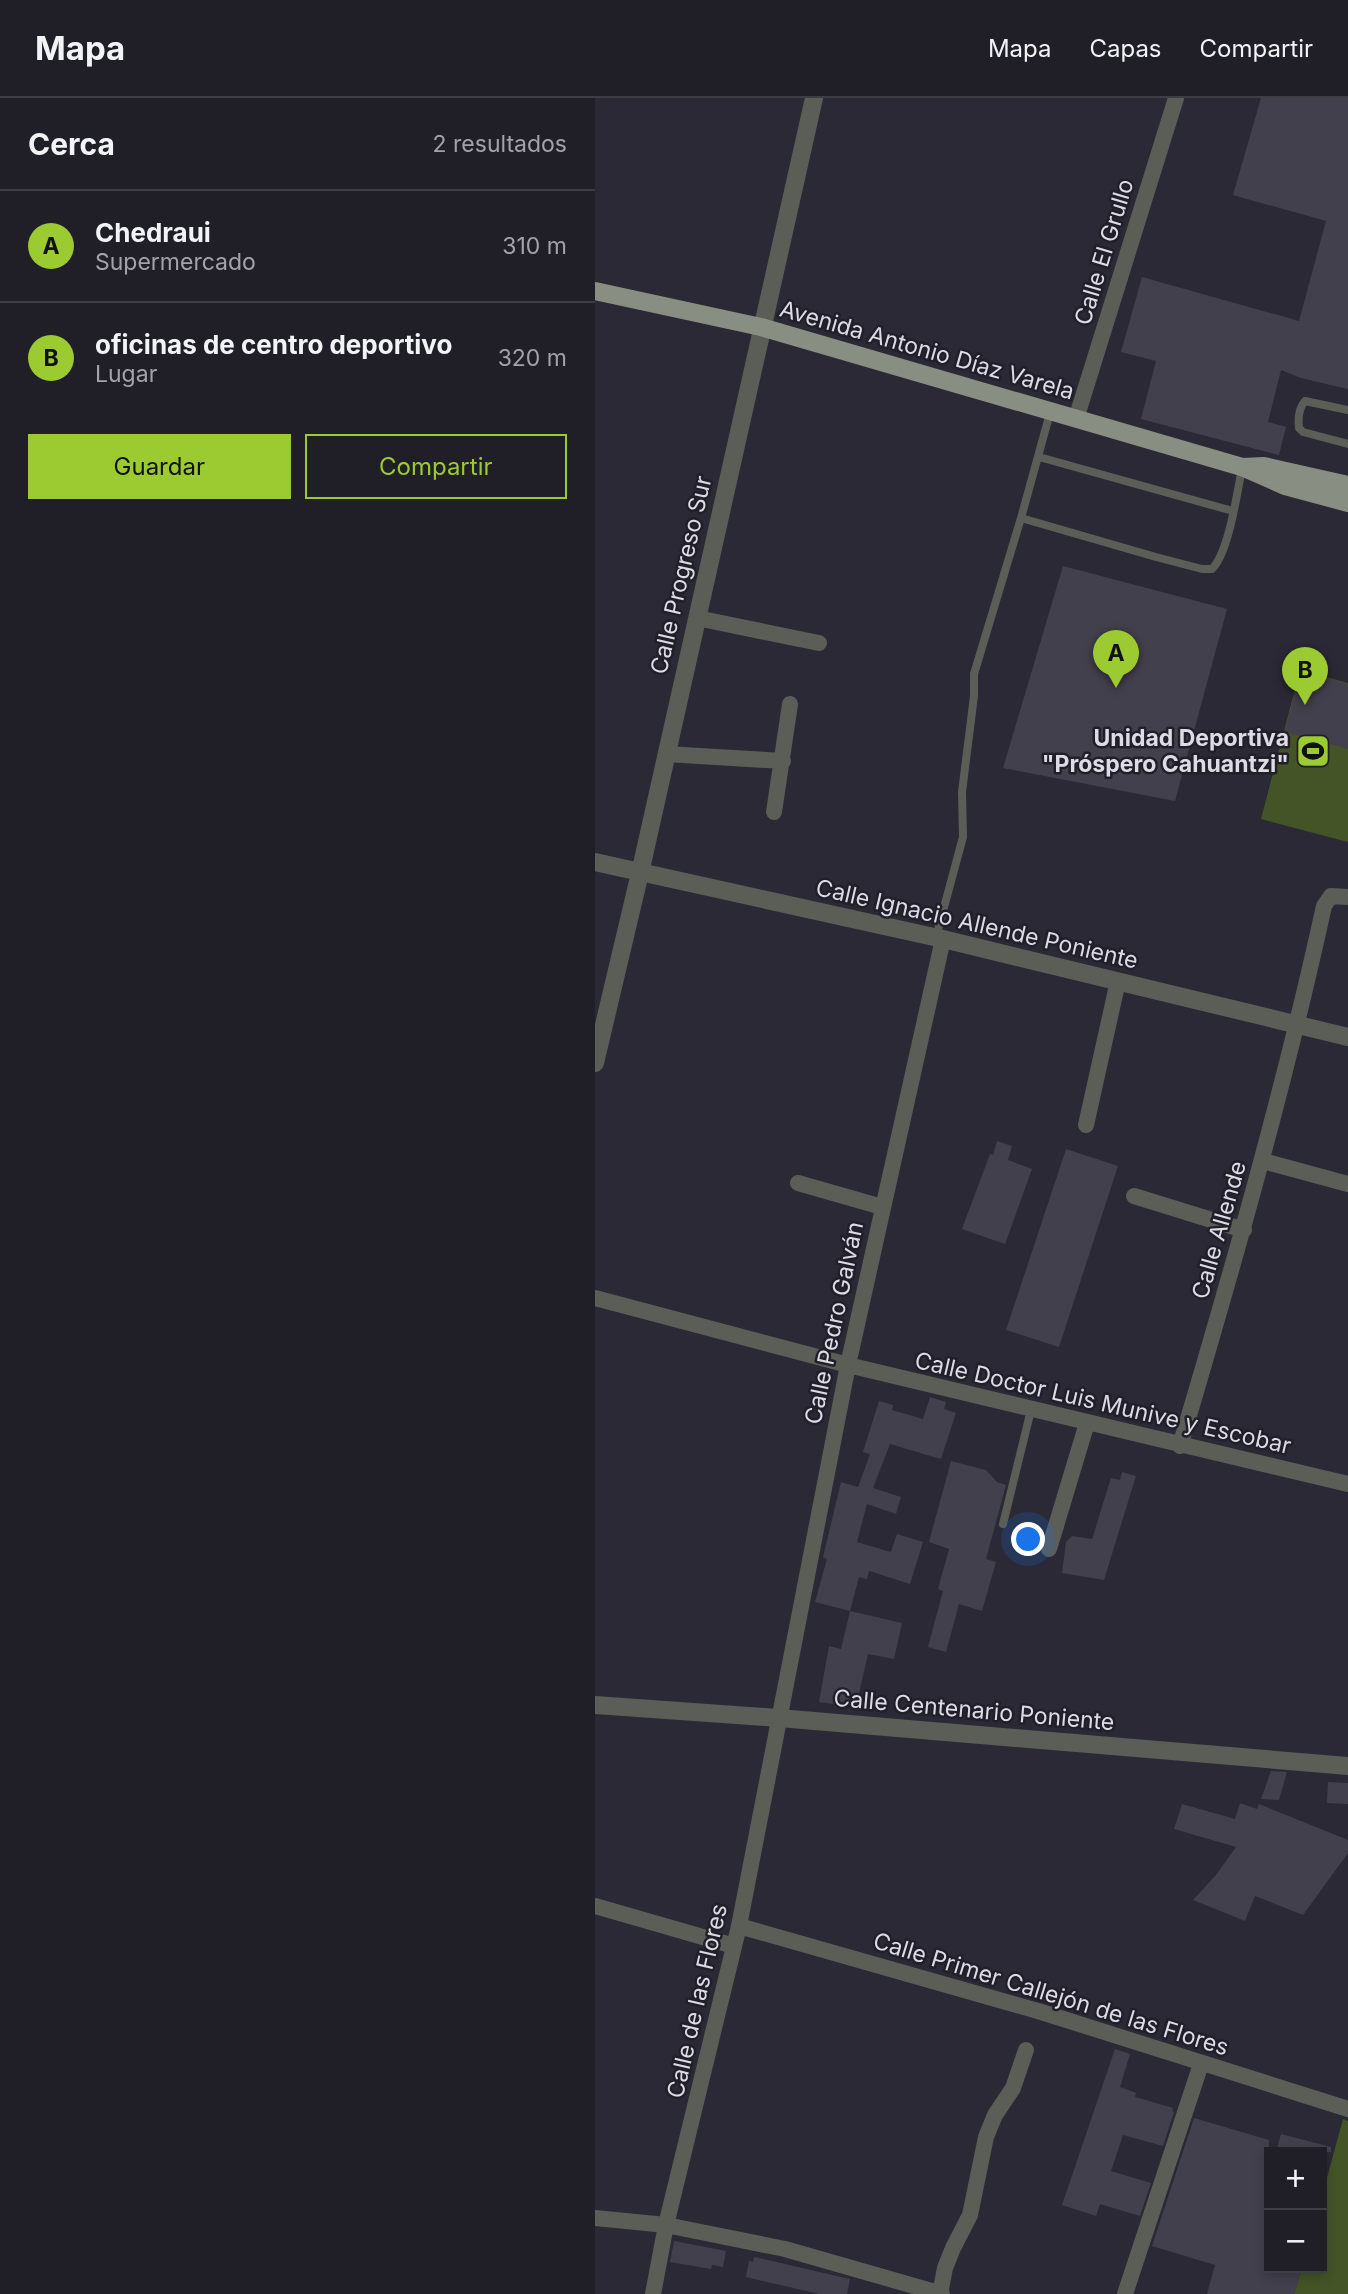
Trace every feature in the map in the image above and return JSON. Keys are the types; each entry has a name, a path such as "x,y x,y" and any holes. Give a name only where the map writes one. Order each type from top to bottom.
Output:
{"main road":[{"name":"Avenida Antonio Díaz Varela","path":"595,291 761,327 1242,467 1285,486 1348,503"},
{"name":"Avenida Antonio Díaz Varela","path":"1242,467 1264,466 1348,485"}],"street":[{"name":"Calle Progreso Sur","path":"595,1063 814,98"},
{"name":"Calle El Grullo","path":"1076,419 1176,98"},
{"path":"697,618 819,643"},
{"path":"774,812 790,704"},
{"path":"666,754 783,761"},
{"name":"Calle Ignacio Allende Poniente","path":"595,862 939,938 1348,1037"},
{"name":"Calle Allende","path":"1180,1446 1263,1161 1298,1025 1324,906 1331,897 1348,897"},
{"name":"Calle Pedro Galván","path":"779,1718 848,1365 939,938"},
{"path":"1086,1125 1118,981"},
{"path":"1263,1161 1348,1184"},
{"path":"798,1183 882,1207"},
{"path":"1134,1196 1244,1230"},
{"name":"Calle Doctor Luis Munive y Escobar","path":"595,1298 848,1365 1348,1484"},
{"path":"1049,1549 1087,1423"},
{"name":"Calle Centenario Poniente","path":"595,1705 1348,1766"},
{"name":"Calle de las Flores","path":"653,2294 666,2225 739,1926 779,1718"},
{"path":"595,1906 734,1946"},
{"name":"Calle Primer Callejón de las Flores","path":"739,1926 1038,2011 1348,2109"},
{"path":"595,2218 666,2225 785,2249 941,2294 953,2248 970,2215 986,2137 995,2115 1013,2088 1026,2050"},
{"path":"1125,2294 1201,2064"}],"lane":[{"path":"1348,410 1305,401 1298,421 1303,432 1348,444"},
{"path":"939,938 963,837 963,792 974,674 1050,413"},
{"path":"1038,457 1233,511"},
{"path":"1020,518 1156,557 1212,569 1219,562 1242,467"},
{"path":"1003,1524 1031,1410"}],"green space":[{"name":"Unidad Deportiva \"Próspero Cahuantzi\"","path":"1300,670 1348,683 1348,842 1261,819"},
{"path":"1343,2119 1348,2121 1348,2294 1294,2294 1300,2273 1327,2273 1327,2178"}],"building":[{"path":"1261,98 1348,98 1348,389 1301,378 1281,370 1268,422 1286,427 1279,455 1141,419 1156,361 1121,352 1142,277 1299,321 1326,221 1233,195"},
{"path":"1063,566 1227,609 1175,801 1003,768"},
{"path":"1300,670 1348,684 1348,749 1285,732"},
{"path":"997,1141 1012,1146 1008,1160 1032,1169 1005,1244 962,1229"},
{"path":"1066,1149 1118,1166 1059,1347 1006,1330"},
{"path":"930,1397 946,1402 944,1409 956,1413 941,1459 890,1444 873,1488 901,1497 896,1514 867,1504 857,1542 891,1552 897,1534 923,1542 910,1584 869,1571 867,1579 859,1577 850,1611 815,1602 827,1559 823,1557 841,1482 858,1487 870,1454 863,1452 879,1401 893,1405 892,1410 923,1419"},
{"path":"951,1461 986,1470 997,1482 1006,1485 986,1559 996,1562 982,1611 959,1604 946,1652 928,1647 943,1591 938,1589 949,1549 929,1542"},
{"path":"1122,1472 1136,1476 1104,1580 1062,1573 1066,1542 1072,1536 1092,1539 1111,1478 1120,1480"},
{"path":"850,1611 902,1623 894,1659 868,1654 856,1707 819,1702 829,1646 841,1649"},
{"path":"1271,1771 1287,1772 1279,1800 1261,1799"},
{"path":"1328,1782 1348,1783 1348,1804 1327,1803"},
{"path":"1240,1803 1257,1809 1259,1804 1348,1840 1348,1853 1303,1915 1255,1896 1245,1921 1193,1900 1216,1875 1236,1847 1174,1829 1182,1804 1235,1819"},
{"path":"1115,2049 1130,2054 1120,2087 1136,2093 1135,2097 1173,2108 1174,2112 1163,2146 1123,2135 1111,2171 1151,2183 1140,2216 1100,2204 1096,2216 1062,2205"},
{"path":"1194,2118 1269,2140 1269,2147 1264,2147 1264,2273 1300,2273 1294,2294 1207,2294 1215,2265 1152,2246"},
{"path":"1281,2134 1331,2147 1331,2152 1327,2152 1327,2147 1277,2147"},
{"path":"674,2241 726,2251 723,2267 712,2265 711,2269 670,2262"},
{"path":"754,2257 850,2279 847,2294 819,2294 746,2277 749,2261 753,2262"}],"place":[{"name":"Chedraui","path":"1116,688"},
{"name":"oficinas de centro deportivo","path":"1305,705"},
{"name":"Unidad Deportiva \"Próspero Cahuantzi\"","path":"1313,751"}]}
